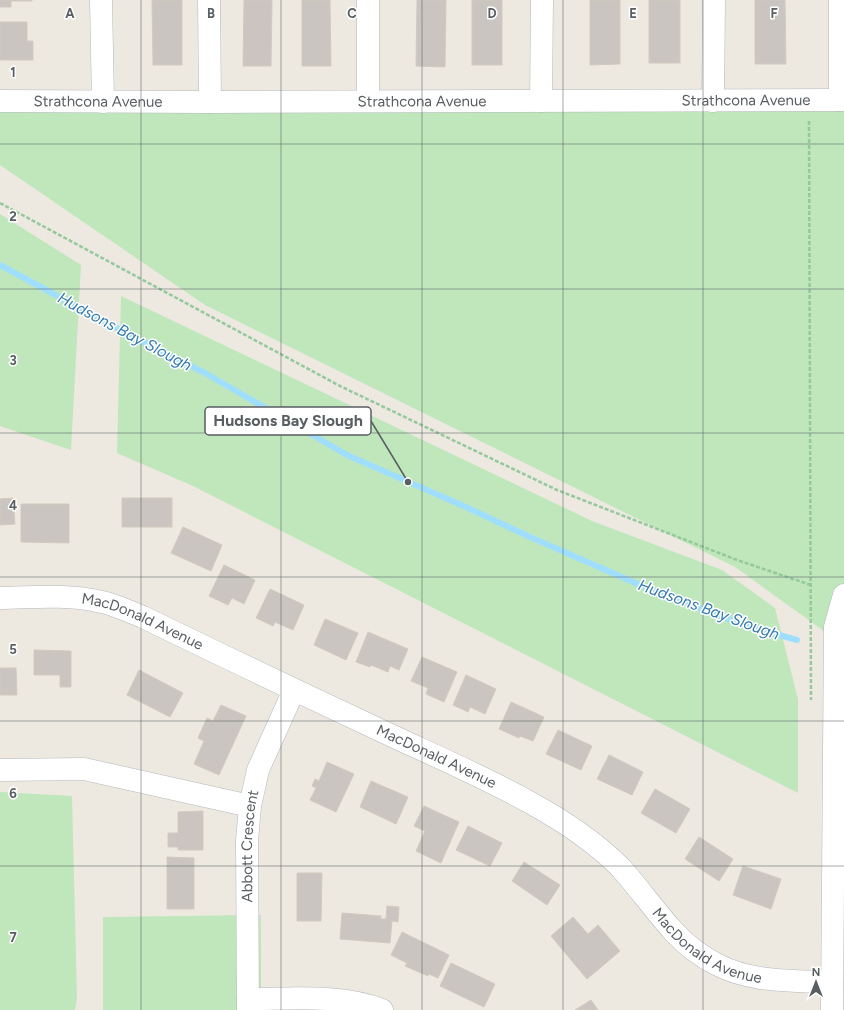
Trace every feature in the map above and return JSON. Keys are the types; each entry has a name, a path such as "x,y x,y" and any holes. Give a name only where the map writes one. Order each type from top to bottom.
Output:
{"street":[{"path":"101,0 103,102"},
{"path":"209,0 210,102"},
{"path":"368,0 368,101"},
{"path":"541,101 542,0"},
{"path":"713,101 714,0"},
{"path":"840,0 842,100"},
{"name":"Strathcona Avenue","path":"0,101 210,102 842,100"},
{"path":"832,1010 839,719 835,627 844,595"},
{"name":"MacDonald Avenue","path":"0,598 77,598 102,602 122,608 143,617 486,780 529,802 571,827 598,847 620,868 675,933 698,953 719,966 758,978 832,983"},
{"name":"Abbott Crescent","path":"248,1005 247,841 250,806 258,770 294,690"},
{"path":"0,770 84,769 250,806"},
{"path":"248,1005 319,999 351,1001 373,1006 382,1010"}],"path":[{"path":"809,100 811,700"},
{"path":"0,203 340,386 557,490 737,560 811,585"}],"green space":[{"path":"844,96 844,928 832,929 842,644 735,567 205,305 0,165 0,105"},
{"path":"0,214 81,265 71,450 0,426"},
{"path":"121,296 592,521 722,570 775,608 798,699 798,793 193,486 117,453"},
{"path":"0,792 72,796 77,998 75,1010 0,1010"},
{"path":"261,915 261,1010 103,1010 103,917"}],"building":[{"path":"0,0 32,1 11,1 11,7 0,7"},
{"path":"152,0 182,0 182,65 153,65"},
{"path":"244,0 272,0 271,66 243,66"},
{"path":"302,0 330,0 331,66 302,66"},
{"path":"417,0 446,0 445,67 416,66"},
{"path":"472,0 502,0 502,65 472,65"},
{"path":"590,0 620,0 620,64 590,65"},
{"path":"649,0 680,0 680,63 649,63"},
{"path":"755,0 785,0 786,64 755,64"},
{"path":"0,22 27,22 27,41 33,41 33,60 0,60"},
{"path":"13,498 15,524 0,525 0,499"},
{"path":"122,498 172,498 172,527 122,527"},
{"path":"21,504 69,504 69,543 21,542"},
{"path":"183,527 222,545 211,571 171,553"},
{"path":"224,565 255,580 244,604 232,598 228,605 209,596"},
{"path":"270,589 304,605 293,630 275,622 273,626 256,618"},
{"path":"325,619 358,633 346,660 314,645"},
{"path":"368,632 408,649 399,670 390,666 388,672 371,665 370,667 356,662"},
{"path":"34,650 71,651 71,687 60,687 60,675 34,675"},
{"path":"422,657 457,672 444,702 426,694 428,688 411,681"},
{"path":"0,668 16,668 17,695 0,695"},
{"path":"139,670 183,693 170,717 127,695"},
{"path":"466,675 496,689 485,714 470,707 468,712 453,705"},
{"path":"511,702 544,717 533,741 520,736 519,738 499,729"},
{"path":"221,705 246,716 219,775 194,764 204,741 198,738 207,718 213,721"},
{"path":"558,730 592,746 581,770 546,754"},
{"path":"609,755 643,772 632,795 597,779"},
{"path":"327,762 354,774 336,812 310,800 316,788 312,786 315,779 319,781"},
{"path":"371,781 408,797 396,824 360,807"},
{"path":"655,789 690,809 676,833 641,813"},
{"path":"424,806 459,822 441,863 416,851 425,831 414,826"},
{"path":"203,811 203,850 178,850 178,847 168,847 168,833 178,833 178,812"},
{"path":"468,826 502,843 490,866 456,850"},
{"path":"699,837 733,859 719,881 685,859"},
{"path":"167,857 194,858 194,909 167,909"},
{"path":"524,862 560,885 547,905 512,881"},
{"path":"743,866 781,879 771,909 733,895"},
{"path":"297,873 322,873 321,921 297,921"},
{"path":"387,906 399,907 398,922 392,921 390,943 340,939 342,913 381,916 381,919 386,919"},
{"path":"573,917 588,934 598,925 620,951 587,979 551,936"},
{"path":"402,932 449,955 438,978 429,974 428,976 405,966 407,963 391,955"},
{"path":"451,963 495,984 484,1007 440,986"},
{"path":"591,1000 598,1010 575,1010"}],"waterway":[{"name":"Hudsons Bay Slough","path":"0,265 135,338 205,373 347,455 640,585 744,625 797,640"}],"place":[{"name":"Hudsons Bay Slough","path":"408,482"}]}
